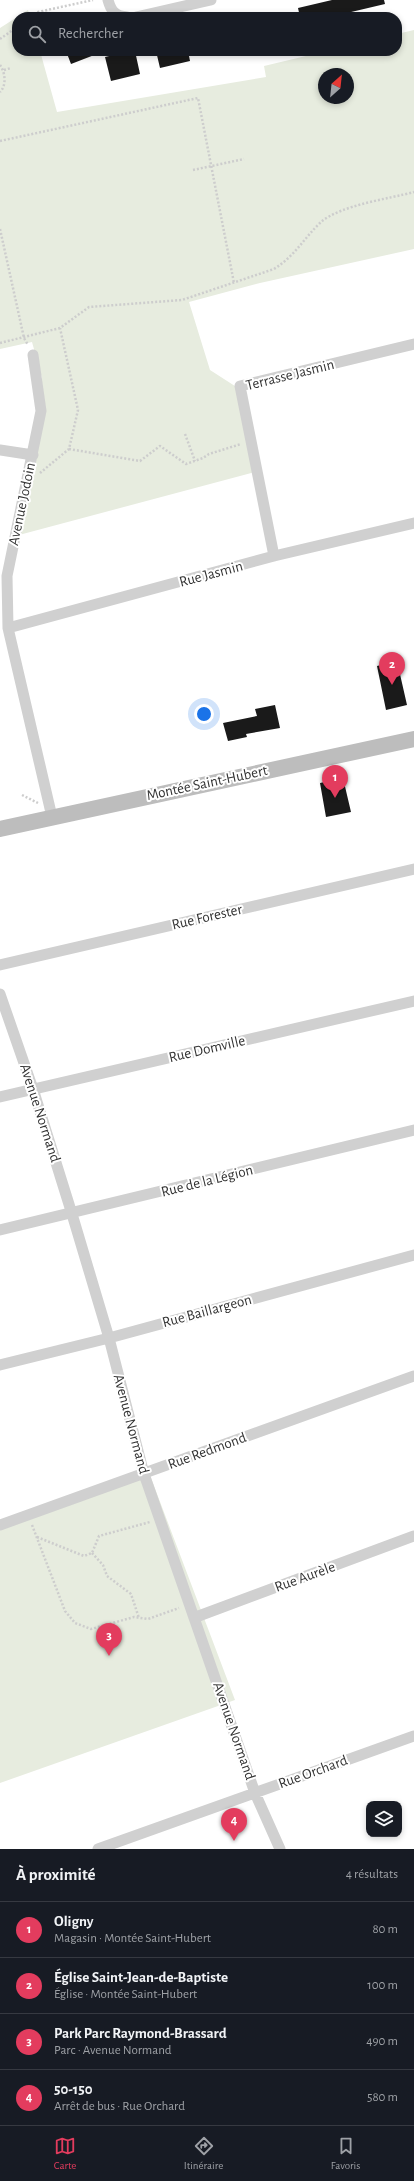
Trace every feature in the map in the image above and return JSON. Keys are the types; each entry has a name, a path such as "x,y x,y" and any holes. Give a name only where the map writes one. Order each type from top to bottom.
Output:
{"street":[{"path":"108,0 111,10 114,12"},
{"path":"158,12 211,0"},
{"name":"Terrasse Jasmin","path":"274,556 240,386 414,344"},
{"name":"Avenue Jodoin","path":"33,355 41,411 7,576 8,628 52,817"},
{"path":"0,450 33,455"},
{"name":"Rue Jasmin","path":"8,628 274,556 414,523"},
{"name":"Montée Saint-Hubert","path":"0,829 414,738"},
{"name":"Rue Forester","path":"0,965 414,869"},
{"name":"Avenue Normand","path":"0,994 33,1089 72,1214 108,1338 144,1474 196,1617 255,1793 280,1849"},
{"name":"Rue Domville","path":"0,1097 414,1001"},
{"name":"Rue de la Légion","path":"0,1230 72,1214 414,1130"},
{"name":"Rue Baillargeon","path":"0,1365 108,1338 414,1255"},
{"name":"Rue Redmond","path":"0,1525 414,1376"},
{"name":"Rue Aurèle","path":"196,1617 414,1536"},
{"name":"Rue Orchard","path":"98,1849 414,1736"}],"path":[{"path":"38,12 93,0"},
{"path":"0,39 12,32"},
{"path":"0,65 4,70 4,82 0,92"},
{"path":"4,70 11,68"},
{"path":"0,141 198,98 234,283"},
{"path":"193,170 244,159"},
{"path":"0,343 60,328 89,307 182,300 274,269 288,261 322,222 337,211 414,192"},
{"path":"0,229 24,338"},
{"path":"27,484 69,449 78,410 60,328"},
{"path":"186,434 195,461"},
{"path":"69,449 140,461 160,446 186,464 209,454 251,441"},
{"path":"28,1515 65,1611 76,1623 91,1630 134,1617 148,1619 191,1604"},
{"path":"37,1537 84,1556 92,1553 99,1536 160,1519"},
{"path":"92,1553 104,1566 107,1576 131,1594 139,1618"}],"shaded area":[{"path":"12,20 12,56 41,56 57,112 266,77 264,66 306,56 402,56 402,33 414,30 414,249 260,283 189,302 210,370 238,388 255,472 19,535 42,378 32,342 0,349 0,28"},
{"path":"148,1470 235,1700 0,1783 0,1521"}],"building":[{"path":"332,0 384,0 385,4 351,12 299,12 298,8"},
{"path":"68,56 92,56 71,64"},
{"path":"136,56 140,74 111,81 105,57"},
{"path":"157,56 189,56 190,61 160,68"},
{"path":"397,661 407,705 386,710 377,666"},
{"path":"275,705 280,728 246,734 247,737 228,741 223,723 257,716 255,709"},
{"path":"343,778 351,812 326,817 320,783"}],"place":[{"name":"Église Saint-Jean-de-Baptiste","path":"392,685"},
{"name":"Oligny","path":"335,798"},
{"name":"Park Parc Raymond-Brassard","path":"109,1656"},
{"name":"50-150","path":"234,1841"}]}
